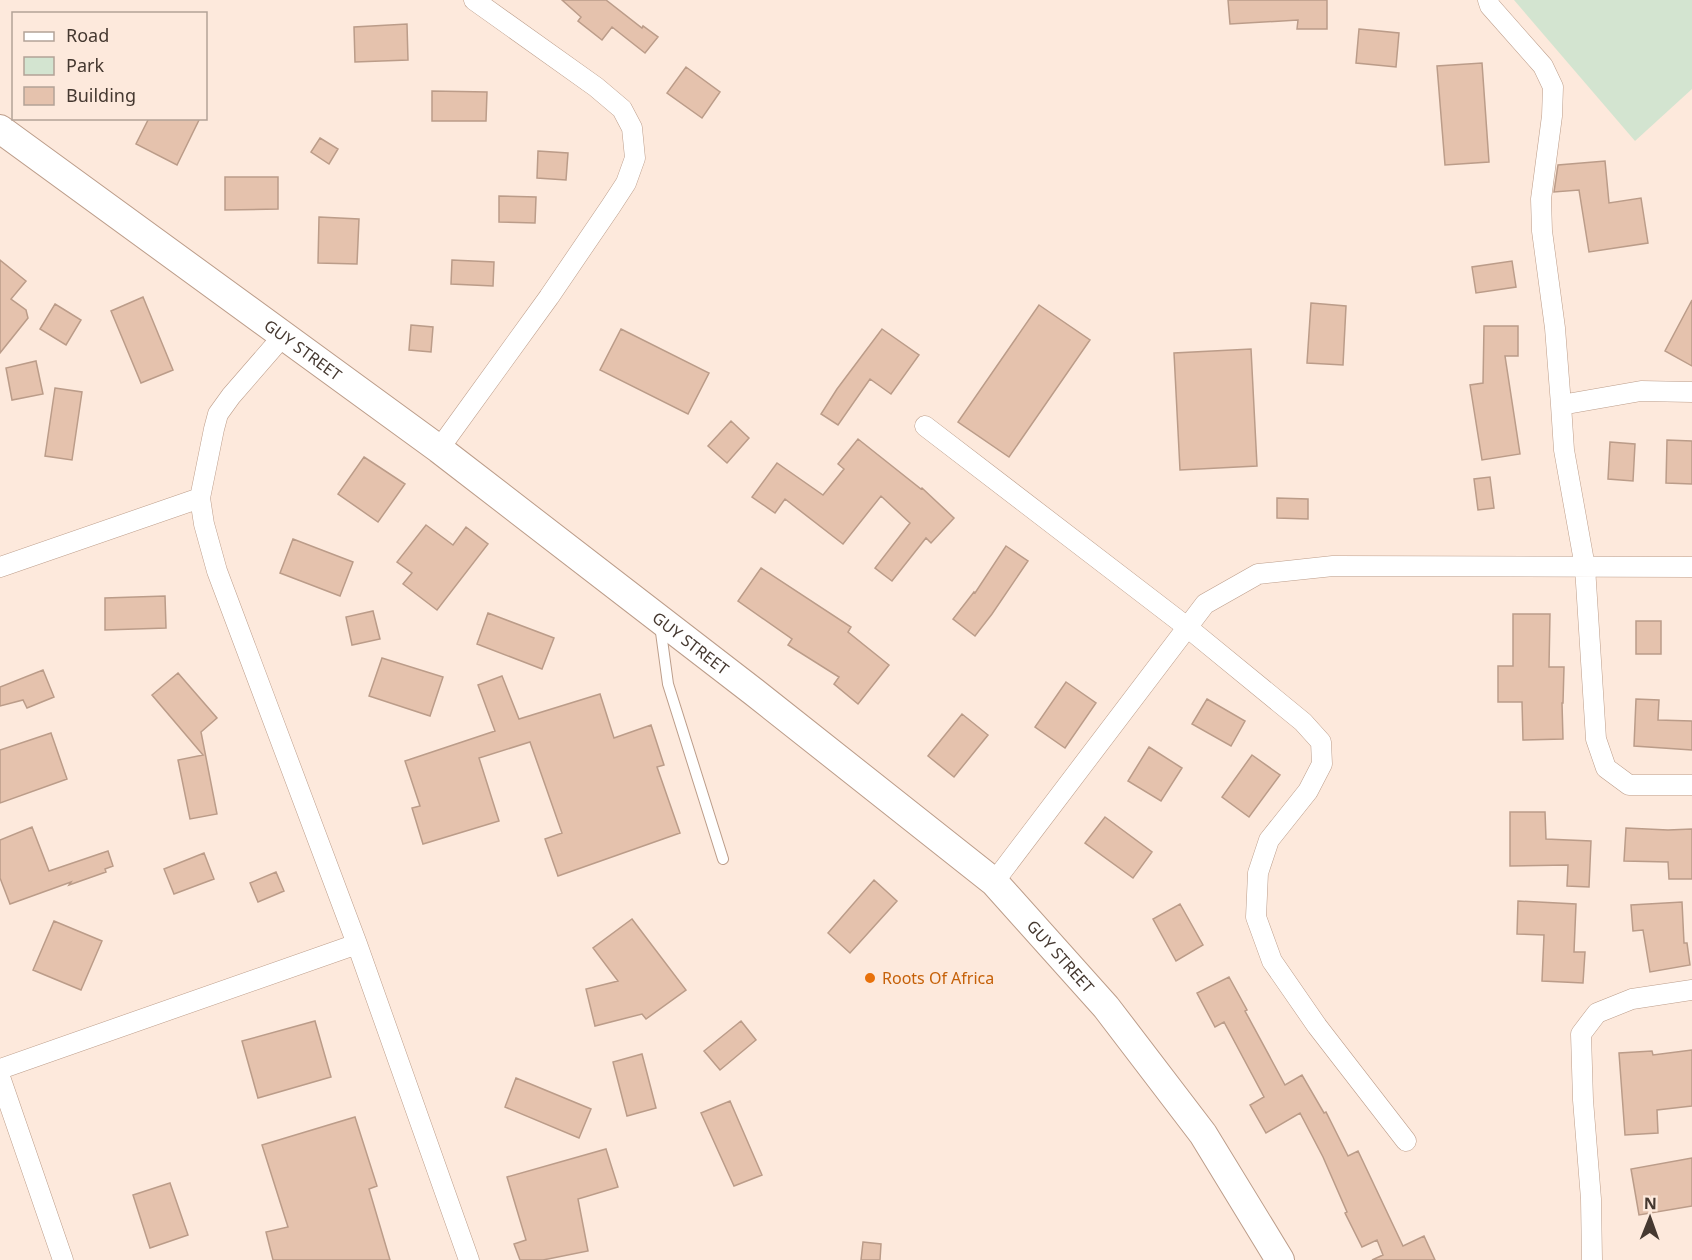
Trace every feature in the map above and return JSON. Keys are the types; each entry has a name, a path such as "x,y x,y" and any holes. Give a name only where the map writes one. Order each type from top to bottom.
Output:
{"street":[{"path":"439,449 605,216 626,183 635,158 632,128 622,109 596,87 474,0"},
{"path":"1488,0 1490,6 1543,66 1553,87 1552,116 1541,199 1542,231 1555,328 1564,450 1585,567 1596,740 1606,768 1629,785 1692,785"},
{"name":"GUY STREET","path":"0,129 439,449 764,699 994,882 1106,1007 1203,1134 1280,1260"},
{"path":"283,336 218,414 200,498 204,524 217,571 357,944 469,1260"},
{"path":"1561,405 1641,391 1692,392"},
{"path":"925,426 1187,627 1303,722 1321,742 1322,764 1308,791 1269,840 1258,873 1256,917 1272,961 1317,1026 1406,1141"},
{"path":"0,567 200,498"},
{"path":"994,882 1205,604 1258,574 1333,566 1692,567"},
{"path":"0,1069 357,944"},
{"path":"1592,1260 1591,1199 1583,1100 1581,1034 1597,1013 1632,999 1692,990"},
{"path":"0,1077 63,1260"}],"lane":[{"path":"659,619 668,684 723,859"}],"green space":[{"path":"1514,0 1692,0 1692,89 1635,141"}],"building":[{"path":"562,0 606,0 642,28 643,26 658,37 645,53 612,27 602,40 578,21 581,17"},
{"path":"1228,0 1327,0 1327,29 1297,29 1298,20 1230,24"},
{"path":"407,24 408,60 355,62 354,27"},
{"path":"1359,29 1399,33 1396,67 1356,63"},
{"path":"1482,63 1489,162 1445,165 1437,66"},
{"path":"686,67 720,92 702,118 667,93"},
{"path":"432,91 487,92 486,121 432,121"},
{"path":"148,120 199,120 177,165 136,144"},
{"path":"320,138 338,149 329,164 311,152"},
{"path":"538,151 568,153 566,180 537,178"},
{"path":"1605,161 1609,203 1641,198 1648,243 1589,252 1579,190 1554,192 1558,165"},
{"path":"225,177 278,177 278,209 225,210"},
{"path":"499,196 536,197 535,223 499,222"},
{"path":"319,217 359,219 357,264 318,263"},
{"path":"0,260 26,281 11,299 26,310 28,318 0,353"},
{"path":"452,260 494,262 493,286 451,284"},
{"path":"1512,261 1516,287 1476,293 1472,267"},
{"path":"143,297 173,370 141,383 111,311"},
{"path":"1692,300 1692,366 1665,351"},
{"path":"1311,303 1346,306 1343,365 1307,363"},
{"path":"55,304 81,320 66,345 40,329"},
{"path":"1039,305 1090,340 1009,457 958,422"},
{"path":"411,325 433,327 431,352 409,350"},
{"path":"1484,326 1518,326 1518,356 1505,356 1520,454 1482,460 1470,385 1483,383"},
{"path":"621,329 709,373 688,414 600,370"},
{"path":"882,329 919,355 891,394 870,379 838,425 821,414"},
{"path":"1251,349 1257,466 1180,470 1174,353"},
{"path":"36,361 43,394 12,400 6,368"},
{"path":"55,388 82,392 72,460 45,456"},
{"path":"731,421 749,438 727,463 708,446"},
{"path":"858,439 922,488 954,518 931,543 926,538 892,581 875,568 910,523 881,496 843,544 785,499 775,513 752,497 777,463 823,495 844,469 838,464"},
{"path":"1667,440 1692,441 1692,484 1666,483"},
{"path":"1610,442 1635,444 1633,481 1608,479"},
{"path":"364,457 405,484 378,522 338,494"},
{"path":"1490,477 1494,508 1478,510 1474,479"},
{"path":"1277,498 1308,499 1308,519 1277,518"},
{"path":"426,525 453,545 466,527 488,544 437,610 403,584 412,573 397,562"},
{"path":"293,539 353,562 340,596 280,573"},
{"path":"1006,546 1028,561 975,636 953,619 975,593"},
{"path":"761,568 851,627 848,632 889,665 858,704 834,684 839,677 788,645 792,639 738,601"},
{"path":"165,596 166,628 105,630 105,598"},
{"path":"373,611 380,639 352,645 346,617"},
{"path":"488,613 554,638 542,669 477,644"},
{"path":"1513,614 1550,614 1549,667 1564,667 1563,739 1523,740 1522,702 1498,702 1498,666 1513,666"},
{"path":"1636,621 1661,621 1661,654 1636,654"},
{"path":"382,658 443,677 430,716 369,696"},
{"path":"43,670 54,697 27,708 23,700 0,706 0,687"},
{"path":"178,673 217,718 201,732 217,814 190,819 178,760 203,755 152,695"},
{"path":"502,676 519,719 600,694 614,738 651,725 664,765 657,767 680,833 558,876 545,839 562,833 530,742 479,758 499,821 423,844 412,808 420,806 405,761 495,731 478,685"},
{"path":"1066,682 1096,703 1065,748 1035,727"},
{"path":"1207,699 1245,721 1231,746 1192,724"},
{"path":"1636,699 1659,700 1658,720 1692,721 1692,750 1634,746"},
{"path":"962,714 988,735 954,777 928,756"},
{"path":"51,733 67,779 0,803 0,750"},
{"path":"1149,747 1182,768 1161,801 1128,781"},
{"path":"1252,755 1280,775 1249,817 1222,797"},
{"path":"1510,812 1545,812 1546,839 1591,841 1589,887 1567,886 1568,865 1510,866"},
{"path":"1105,817 1152,852 1133,878 1085,843"},
{"path":"32,827 49,871 108,851 113,866 105,869 106,872 10,904 0,878 0,840"},
{"path":"1626,828 1692,829 1692,879 1669,879 1668,862 1624,861"},
{"path":"204,853 214,879 174,894 164,869"},
{"path":"276,872 284,891 258,902 250,883"},
{"path":"874,880 897,901 850,953 828,933"},
{"path":"1518,901 1576,904 1574,952 1585,952 1583,983 1542,981 1544,935 1517,934"},
{"path":"1682,902 1684,943 1687,943 1690,965 1650,972 1643,930 1633,931 1631,905"},
{"path":"1180,904 1203,945 1176,961 1153,919"},
{"path":"632,919 686,990 646,1019 642,1014 595,1026 586,989 618,981 593,948"},
{"path":"54,921 102,941 81,990 33,970"},
{"path":"1229,977 1285,1085 1302,1075 1324,1113 1326,1112 1348,1156 1358,1151 1403,1246 1424,1236 1435,1260 1372,1260 1383,1255 1377,1240 1362,1247 1345,1213 1347,1212 1323,1157 1300,1113 1266,1133 1250,1105 1264,1097 1224,1022 1215,1027 1197,993"},
{"path":"315,1021 331,1077 258,1098 242,1041"},
{"path":"741,1021 756,1040 720,1070 704,1051"},
{"path":"1692,1050 1692,1106 1657,1110 1658,1133 1625,1135 1619,1053 1652,1051 1653,1055"},
{"path":"642,1054 656,1108 627,1116 613,1062"},
{"path":"516,1078 591,1109 579,1138 505,1107"},
{"path":"730,1101 762,1175 734,1186 701,1113"},
{"path":"355,1117 377,1186 369,1189 390,1260 273,1260 266,1232 288,1227 262,1145"},
{"path":"606,1149 618,1187 578,1199 588,1251 543,1260 520,1260 514,1244 526,1240 507,1177"},
{"path":"1692,1158 1692,1206 1639,1215 1631,1169"},
{"path":"170,1183 188,1235 150,1248 133,1195"},
{"path":"863,1242 881,1244 880,1260 861,1260"}],"place":[{"name":"Roots Of Africa","path":"870,978"}]}
